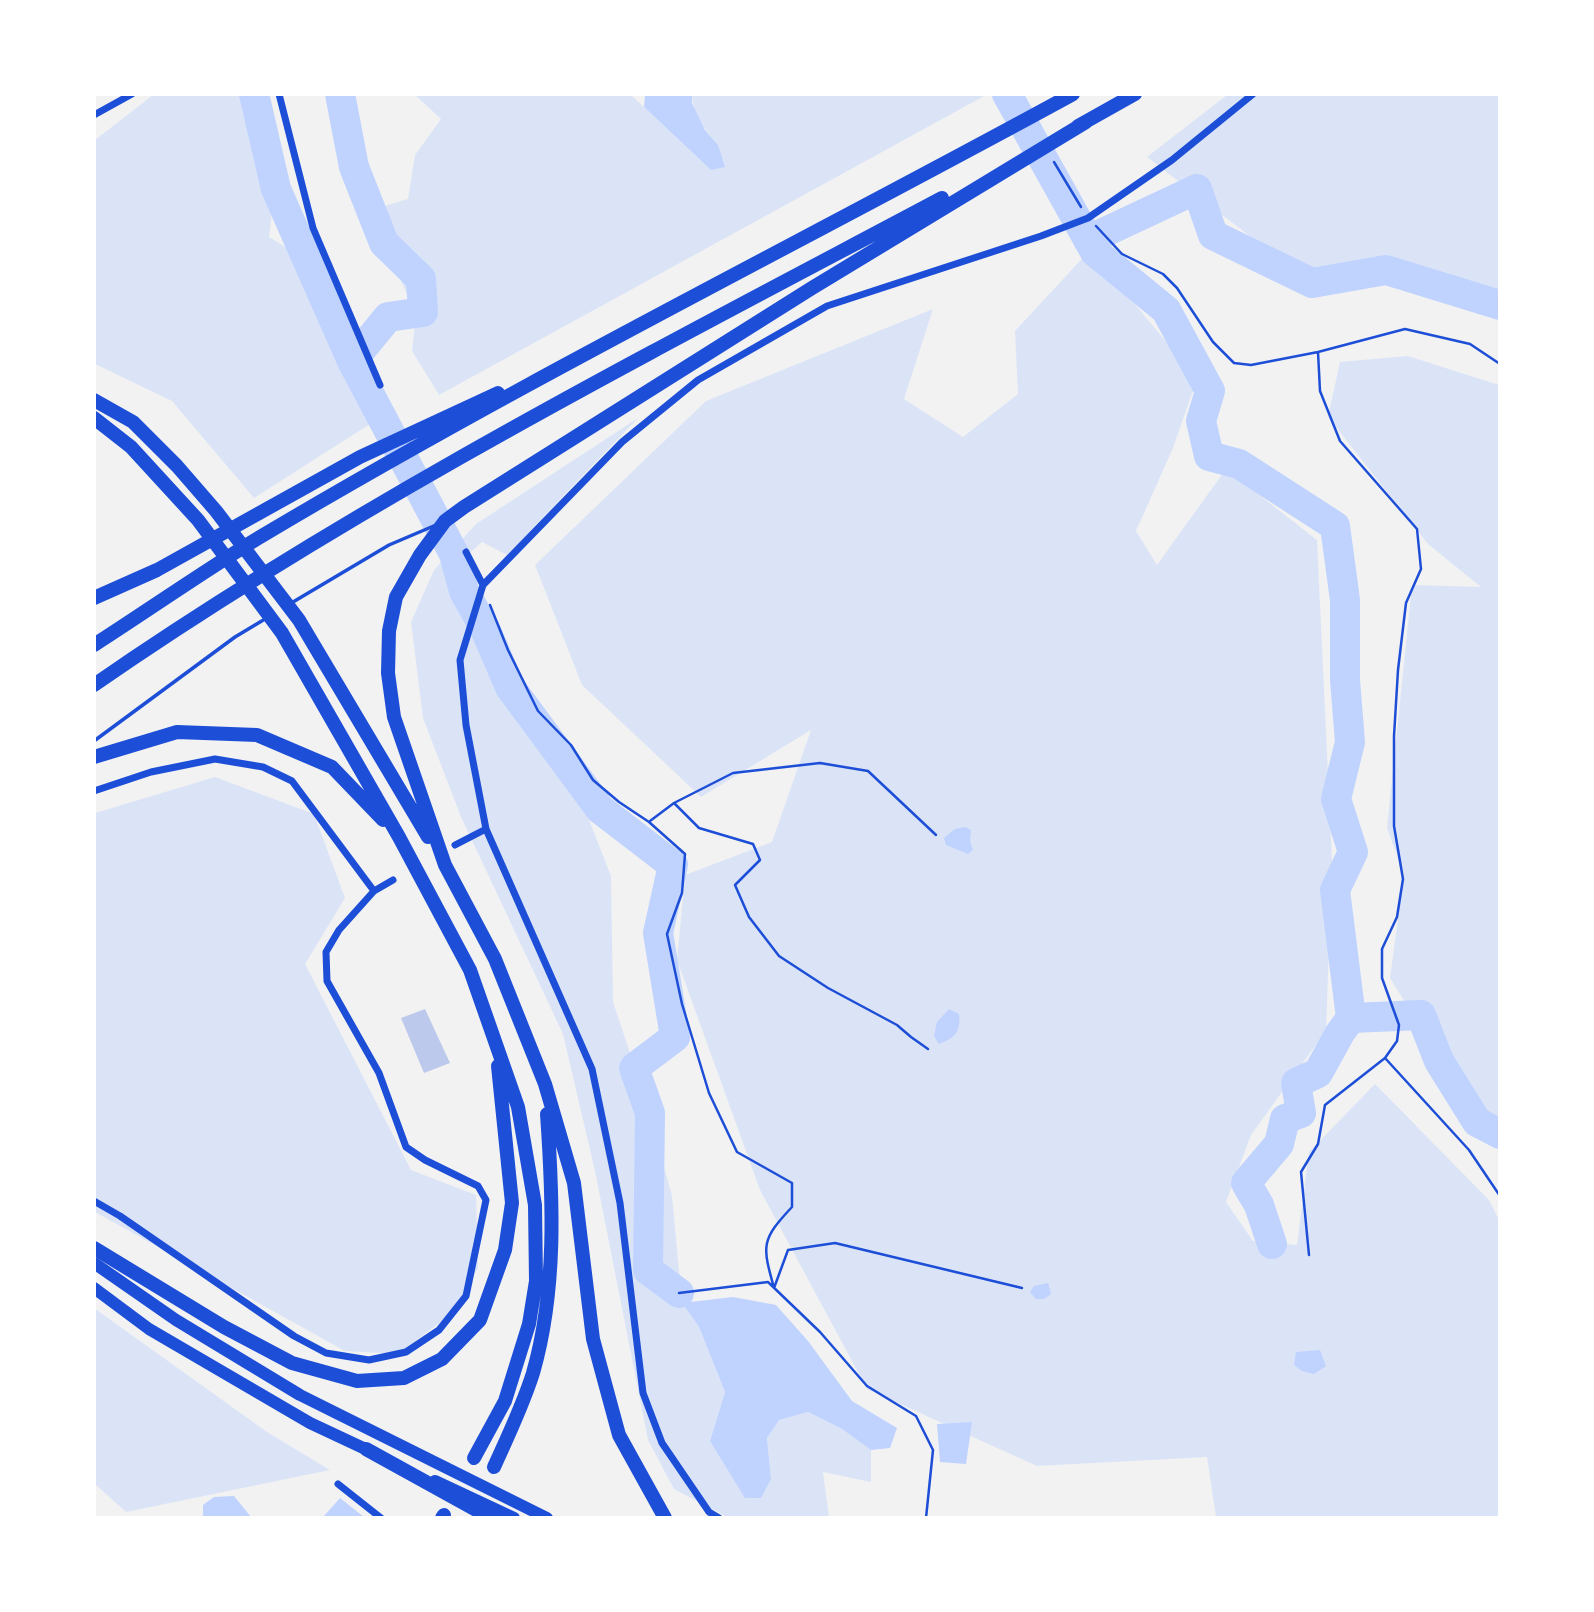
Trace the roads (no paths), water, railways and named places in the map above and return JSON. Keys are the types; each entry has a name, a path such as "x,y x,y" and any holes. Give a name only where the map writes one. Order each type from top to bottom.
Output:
{"highway":[{"path":"94,645 259,538 608,342 1073,94"},
{"path":"445,865 394,717 388,673 389,631 396,597 419,555 445,522 464,506 525,467 812,288 1135,94"},
{"path":"94,685 276,565 482,444 1086,122"},
{"path":"94,598 157,570 360,457 608,342"},
{"path":"94,400 133,422 177,466 216,510 299,620 445,865 495,959 545,1084 574,1183 593,1339 619,1435 665,1517"},
{"path":"94,418 131,447 198,520 282,633 399,837 470,970 517,1107 535,1205 536,1281 529,1324 505,1401 474,1458"},
{"path":"94,757 177,732 257,735 332,766 399,837"},
{"path":"94,1248 224,1327 292,1363 357,1381 404,1378 442,1359 480,1320 505,1250 512,1203 495,1042"},
{"path":"494,1467 533,1373 551,1275 552,1184 545,1084"},
{"path":"366,1449 491,1517"}],"main road":[{"path":"94,1263 176,1320 300,1395 547,1517"},
{"path":"94,1288 149,1329 310,1423 514,1517"}],"street":[{"path":"94,115 132,94"},
{"path":"279,94 313,228 380,385"},
{"path":"719,1517 709,1512 662,1443 643,1393 620,1203 592,1069 486,829 466,725 460,660 483,585 622,442 698,380 827,306 1088,218 1172,160 1253,94"},
{"path":"466,552 483,585"},
{"path":"94,791 151,772 215,759 262,767 292,781 374,891"},
{"path":"455,845 486,829"},
{"path":"94,1201 120,1216 294,1336 326,1353 369,1360 405,1352 439,1330 466,1296 486,1200 478,1186 425,1160 406,1147 379,1073 327,981 326,952 339,930 374,891 393,880"},
{"path":"338,1485 382,1517"}],"lane":[{"path":"282,609 389,545 445,522"},
{"path":"94,741 235,637 270,616"}],"water":[{"path":"645,95 692,95 692,103 705,130 718,145 725,167 711,170 644,107"},
{"path":"965,827 971,830 973,850 968,854 946,845 944,838 955,829"},
{"path":"949,1009 959,1014 958,1030 953,1037 939,1044 934,1036 937,1022"},
{"path":"1048,1283 1051,1294 1044,1299 1036,1299 1030,1292 1034,1286"},
{"path":"733,1297 776,1305 808,1341 852,1401 897,1428 890,1448 871,1450 842,1429 808,1412 779,1420 767,1438 771,1479 761,1498 745,1498 710,1441 725,1392 699,1327 682,1303"},
{"path":"1320,1350 1326,1366 1314,1374 1302,1371 1294,1365 1296,1352"},
{"path":"972,1422 966,1464 940,1462 937,1424"},
{"path":"234,1496 251,1517 203,1517 203,1505 214,1497"},
{"path":"340,1498 364,1517 323,1517"}],"waterway":[{"path":"254,94 276,189 352,361 454,554 464,591 486,631 510,687 600,809 673,865 658,933 675,1037 634,1068 650,1113 648,1270 679,1293"},
{"path":"340,94 354,167 384,243 421,279 423,312 388,317 352,361"},
{"path":"1007,94 1095,252 1166,310 1210,391 1201,421 1209,456 1239,464 1335,526 1345,600 1345,680 1350,742 1336,799 1353,852 1335,890 1351,1018 1421,1015 1439,1061 1477,1122 1500,1134"},
{"path":"1088,240 1197,189 1213,235 1312,283 1386,270 1500,305"},
{"path":"1272,1244 1259,1205 1246,1183 1279,1144 1285,1119 1301,1113 1296,1083 1318,1073 1351,1018"}]}
